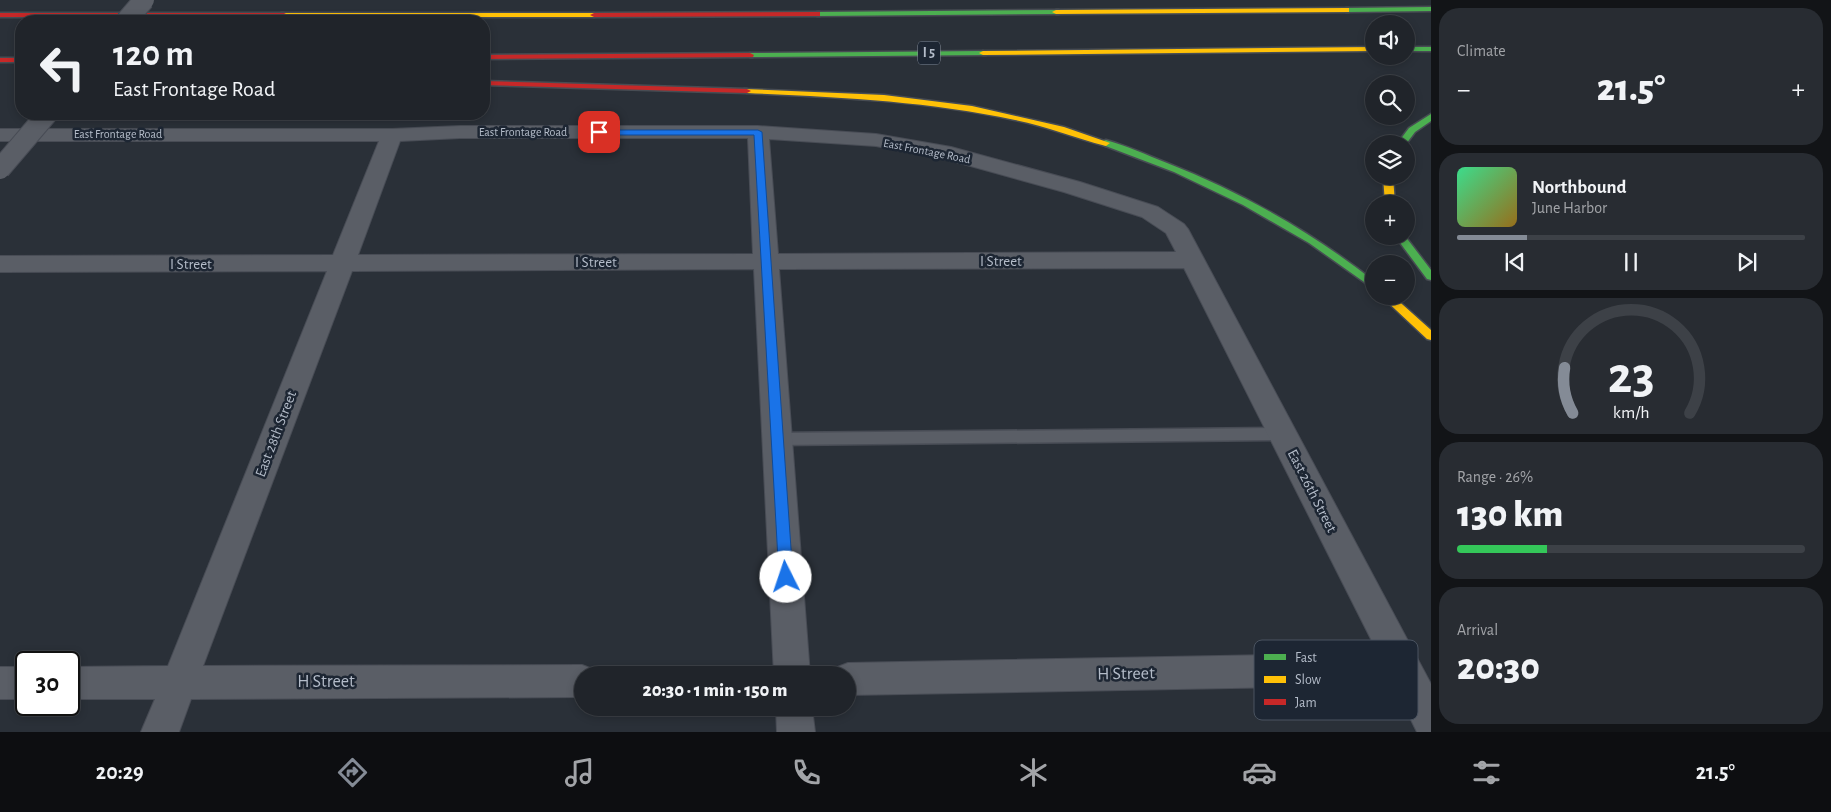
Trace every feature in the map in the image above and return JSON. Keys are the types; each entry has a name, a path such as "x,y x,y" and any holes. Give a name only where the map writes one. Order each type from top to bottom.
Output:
{"highway":[{"path":"631,15 706,2"},
{"path":"0,15 631,15 1431,9"},
{"name":"I 5","path":"490,57 1365,48"},
{"path":"1415,49 1431,49"},
{"path":"0,60 15,60"},
{"path":"490,83 846,94 938,102 1008,116 1083,134 1157,161 1225,192 1298,231 1365,279"},
{"path":"1408,135 1412,130 1431,117"},
{"path":"1407,245 1431,277"},
{"path":"1396,305 1431,336"}],"street":[{"path":"131,15 144,0"},
{"path":"0,169 42,120"},
{"name":"East Frontage Road","path":"0,135 392,135 460,132 758,132 876,140 951,154 1072,187 1150,212 1176,229 1193,260"},
{"path":"758,132 791,666"},
{"name":"East 28th Street","path":"160,732 392,135"},
{"name":"I Street","path":"0,264 1193,260"},
{"name":"East 26th Street","path":"1193,260 1389,640"},
{"name":"H Street","path":"856,679 1254,672"},
{"name":"H Street","path":"80,683 574,681"},
{"path":"0,683 15,683"},
{"name":"East 26th Street","path":"1418,696 1431,722"},
{"path":"795,716 796,732"}],"lane":[{"path":"778,439 1283,434"}],"traffic: fast":[{"path":"1346,10 1431,9"},
{"path":"817,14 1056,12"},
{"path":"1415,49 1431,49"},
{"path":"750,55 983,53"},
{"path":"1408,135 1412,130 1431,117"},
{"path":"1106,143 1177,170 1247,203 1313,241 1365,279"},
{"path":"1407,245 1431,277"}],"traffic: slow":[{"path":"1056,12 1346,10"},
{"path":"284,15 594,15"},
{"path":"983,53 1365,49"},
{"path":"747,91 839,95 928,102 1017,117 1106,143"},
{"path":"1389,185 1389,195"},
{"path":"1396,305 1431,336"}],"traffic: jam":[{"path":"594,15 817,14"},
{"path":"0,15 284,15"},
{"path":"490,57 750,55"},
{"path":"0,60 15,60"},
{"path":"490,83 747,91"}],"route":[{"path":"599,132 758,132 786,577"}]}
